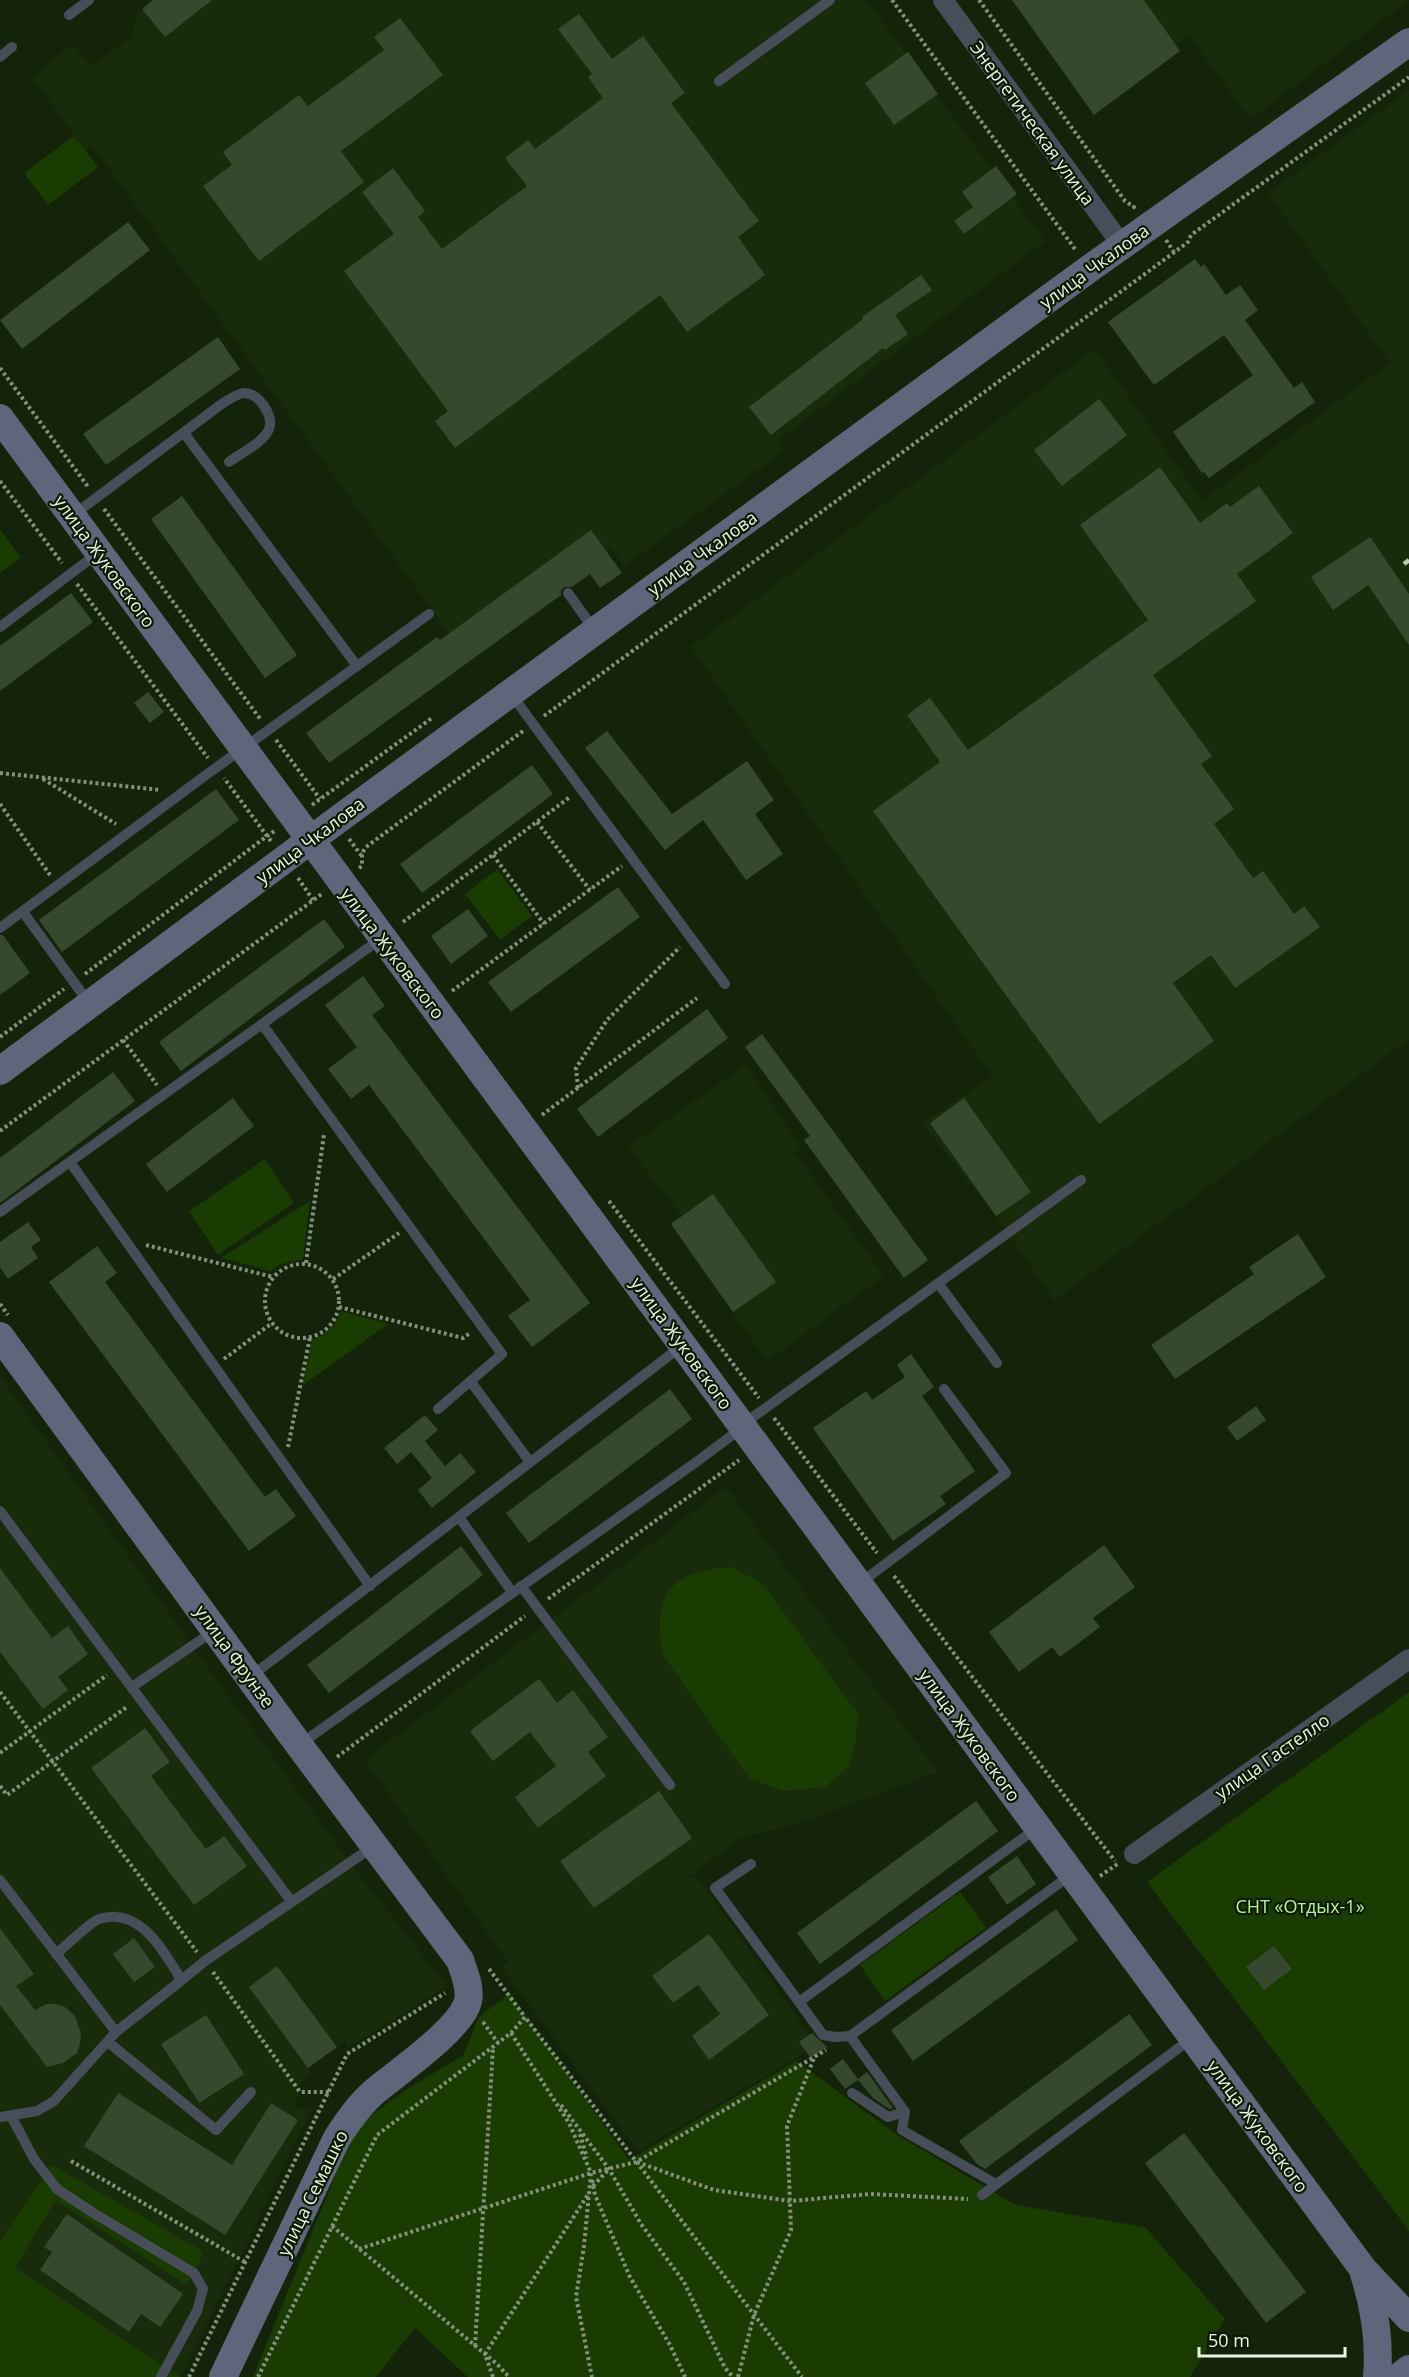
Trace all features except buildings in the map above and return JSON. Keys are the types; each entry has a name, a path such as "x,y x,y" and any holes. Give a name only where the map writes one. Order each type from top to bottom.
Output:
{"street":[{"name":"Энергетическая улица","path":"943,0 1115,235"},
{"name":"улица Чкалова","path":"0,1071 82,992 310,841 595,632 1115,235 1409,42"},
{"name":"улица Жуковского","path":"0,418 340,881 392,930 683,1345 1363,2269"},
{"name":"улица Фрунзе","path":"0,1336 459,1960 466,1978"},
{"name":"улица Гастелло","path":"1126,1859 1409,1659"},
{"name":"улица Семашко","path":"223,2377 337,2138 354,2112 424,2053 460,2017 468,2000 466,1978"},
{"path":"1363,2269 1409,2318"},
{"path":"1363,2269 1376,2320 1379,2356 1377,2377"},
{"path":"1399,2377 1409,2369"}],"lane":[{"path":"69,15 89,0"},
{"path":"719,81 830,0"},
{"path":"0,57 12,47"},
{"path":"72,516 234,396 245,393 255,397 263,405 269,415 270,427 264,436 229,462"},
{"path":"184,433 357,666"},
{"path":"0,627 99,553"},
{"path":"568,593 595,632"},
{"path":"0,928 429,614"},
{"path":"510,694 725,984"},
{"path":"23,912 82,992"},
{"path":"0,1212 392,930"},
{"path":"262,1024 502,1354 438,1409"},
{"path":"70,1162 370,1586"},
{"path":"299,1745 699,1461 766,1407 1081,1180"},
{"path":"938,1283 997,1363"},
{"path":"249,1677 683,1345"},
{"path":"471,1382 530,1462"},
{"path":"859,1584 886,1566 1006,1473 944,1389"},
{"path":"0,1511 291,1901"},
{"path":"459,1517 670,1785"},
{"path":"132,1687 216,1630"},
{"path":"799,2002 1038,1827"},
{"path":"172,1987 205,1961 374,1845"},
{"path":"751,1864 715,1888 823,2035 836,2037 850,2036 1077,1880"},
{"path":"0,1880 116,2032"},
{"path":"56,1954 98,1919 120,1917 143,1926 182,1979 116,2032 54,2101 37,2111 6,2117 57,2189 94,2214 194,2273 203,2289 197,2311 161,2377"},
{"path":"850,2036 905,2112 902,2130 996,2184"},
{"path":"982,2194 1192,2038"},
{"path":"108,2042 216,2130 251,2092"},
{"path":"852,2093 888,2117 905,2112"}],"path":[{"path":"892,0 1075,249 1115,235 1134,207 1125,201 979,0"},
{"path":"361,855 366,846 1176,251 1188,242 1191,235 1409,77"},
{"path":"0,368 361,855 362,866 0,1131"},
{"path":"0,481 267,836 82,992 0,1037"},
{"path":"0,773 183,792"},
{"path":"41,777 129,832"},
{"path":"392,930 581,789"},
{"path":"0,804 58,886"},
{"path":"537,822 590,890"},
{"path":"493,855 544,924"},
{"path":"452,991 632,858"},
{"path":"578,1088 576,1068 607,1020 681,946"},
{"path":"542,1115 697,998"},
{"path":"123,1040 164,1094"},
{"path":"306,1263 327,1112"},
{"path":"333,1279 409,1226"},
{"path":"124,1239 273,1277"},
{"path":"306,1263 321,1268 333,1279 340,1298 339,1308 334,1321 324,1332 310,1337 289,1336 272,1323 266,1308 266,1292 273,1277 283,1269 294,1264 306,1263"},
{"path":"681,1295 886,1566 1126,1859 1077,1880"},
{"path":"339,1308 463,1338 481,1326"},
{"path":"214,1367 272,1323"},
{"path":"285,1466 310,1337"},
{"path":"0,1753 117,1668"},
{"path":"0,1692 205,1961 300,2092 329,2092"},
{"path":"0,1786 7,1795 139,1698"},
{"path":"258,2377 377,2135 493,2048 525,2017 801,2377"},
{"path":"511,2033 569,2123 591,2173 584,2246 576,2297 592,2377"},
{"path":"359,2249 591,2173 636,2162 850,2036"},
{"path":"475,2346 493,2048"},
{"path":"738,2377 754,2315 791,2230 787,2126 814,2058"},
{"path":"541,2079 609,2169 641,2224 684,2282 725,2368 733,2377"},
{"path":"579,2130 595,2196 630,2277 670,2345 685,2377"},
{"path":"71,2161 245,2262"},
{"path":"636,2162 714,2190 790,2201 870,2194 974,2199 982,2194"},
{"path":"485,2354 593,2186 609,2169"},
{"path":"332,2226 485,2354 509,2377"},
{"path":"485,2354 493,2377"}],"shaded area":[{"path":"153,0 866,0 1045,241 778,440 784,451 624,566 610,547 463,652 91,144 85,151 33,78 72,44 92,66 131,37 135,21 142,9"},
{"path":"1017,0 1409,0 1250,119 1189,35 1094,106"},
{"path":"1409,90 1409,1039 1054,1300 996,1216 922,1123 992,1076 691,647 1095,349 1202,501 1390,363 1268,193"},
{"path":"746,1065 800,1146 795,1153 884,1276 767,1361 670,1224 681,1215 628,1147"},
{"path":"0,1376 350,1863 447,1986 348,2048 345,2042 308,2068 312,2074 294,2090 300,2092 294,2106 313,2107 181,2377 0,2377"},
{"path":"726,1487 938,1772 808,1820 739,1839 694,1874 624,1908 696,1875 817,2046 638,2151 501,1967 508,1962 365,1760"}],"green space":[{"path":"74,136 98,167 48,205 24,173"},
{"path":"0,529 21,558 0,573"},
{"path":"497,869 532,916 500,940 465,894"},
{"path":"265,1159 294,1203 218,1255 189,1211"},
{"path":"310,1201 303,1259 278,1265 271,1271 221,1258"},
{"path":"341,1311 388,1324 303,1385 312,1340 330,1329"},
{"path":"730,1567 765,1587 858,1714 856,1740 849,1766 825,1787 784,1791 749,1778 663,1655 660,1617 663,1602 670,1590 679,1581 692,1574"},
{"name":"СНТ «Отдых-1»","path":"1409,1692 1409,2231 1147,1882"},
{"path":"960,1892 986,1928 885,2001 860,1965"},
{"path":"510,1993 629,2160 796,2061 899,2136 1016,2205 1145,2227 1225,2319 1190,2377 468,2377 415,2328 376,2377 253,2377 355,2127 406,2090 463,2055 479,2017"},
{"path":"52,2165 204,2252 187,2285 56,2200 15,2268 180,2377 0,2377 0,2241"}],"railway":[{"path":"1404,564 1409,560"}]}
